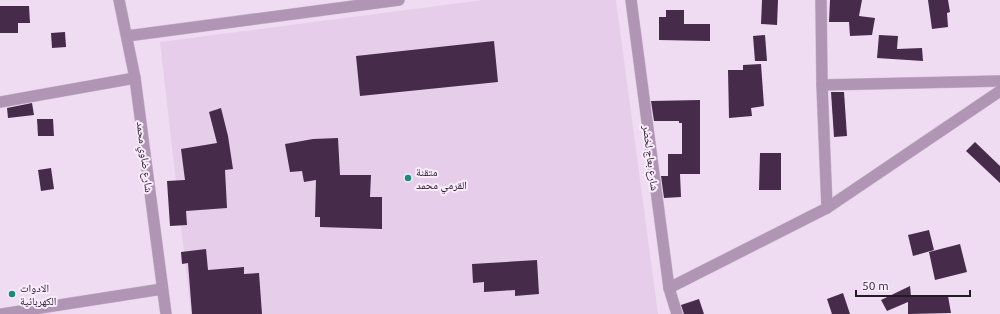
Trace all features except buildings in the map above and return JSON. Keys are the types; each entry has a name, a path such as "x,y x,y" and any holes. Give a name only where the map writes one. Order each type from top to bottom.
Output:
{"street":[{"name":"شارع ضاوي محمد","path":"119,0 135,78 166,314"},
{"path":"127,36 398,0"},
{"name":"شارع بعاج لخضر","path":"631,0 668,288 677,314"},
{"path":"821,0 822,85 828,208"},
{"path":"0,102 135,78"},
{"path":"822,85 1000,81"},
{"path":"668,288 828,208 1000,91"},
{"path":"2,314 162,289"}],"shaded area":[{"name":"متقنة القرمي محمد","path":"483,0 616,0 658,314 191,314 160,42"}],"place":[{"name":"متقنة القرمي محمد","path":"408,178"},
{"name":"الادوات الكهربائية","path":"12,294"}]}
